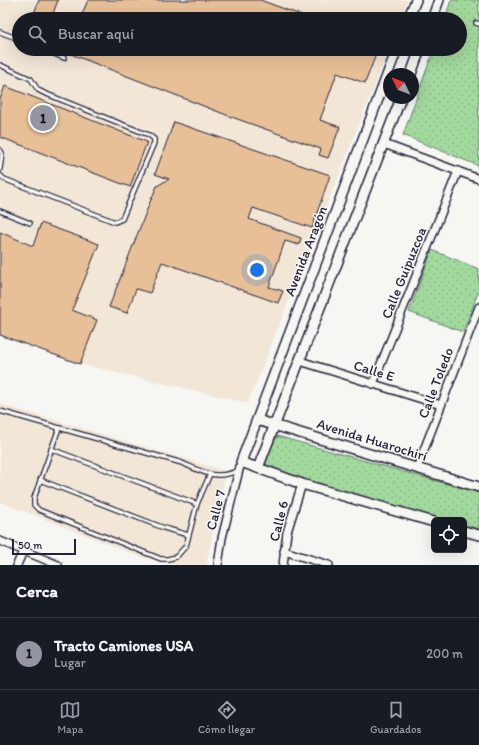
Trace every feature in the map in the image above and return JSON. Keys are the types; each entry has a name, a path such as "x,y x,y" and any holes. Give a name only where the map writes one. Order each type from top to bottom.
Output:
{"street":[{"path":"411,12 416,0"},
{"path":"435,12 439,0"},
{"name":"Avenida Aragón","path":"240,466 394,56"},
{"path":"413,68 417,56"},
{"path":"258,468 400,104"},
{"path":"384,144 479,179"},
{"name":"Calle Guipuzcoa","path":"373,384 458,171"},
{"name":"Calle Toledo","path":"417,468 479,307"},
{"name":"Calle E","path":"300,361 441,405"},
{"name":"Avenida Huarochirí","path":"257,420 417,468 478,484"},
{"path":"240,466 258,468 302,484 431,521"},
{"name":"Calle 7","path":"218,565 222,538 240,466"},
{"name":"Calle 6","path":"283,565 287,532 302,484"},
{"path":"467,532 479,535"},
{"path":"0,541 58,565"},
{"path":"17,565 23,551"},
{"path":"284,551 329,565"}],"lane":[{"path":"0,32 12,36"},
{"path":"59,56 64,58"},
{"path":"0,65 31,79 38,90 149,135 154,139 154,143 122,219 115,222 4,179 0,175"},
{"path":"0,150 2,154 0,169"},
{"path":"0,211 30,223"},
{"path":"0,410 182,463 210,474 228,475 240,466"},
{"path":"59,428 34,498 34,505 39,510 162,559 176,557 186,546 197,504 210,474"},
{"path":"51,449 197,504"},
{"path":"40,480 164,528 188,535"}],"shaded area":[{"path":"0,0 408,0 404,12 12,12 12,56 386,56 248,403 80,364 0,335"},
{"path":"0,404 226,471 206,565 178,565 144,558 0,502"}],"green space":[{"path":"451,0 479,0 479,166 403,135 414,104 419,104 419,91 431,56 467,56 467,12 447,12"},
{"path":"432,250 479,269 479,290 463,332 409,312"},
{"path":"277,436 479,493 479,529 467,526 467,517 434,517 306,481 263,463"}],"building":[{"path":"39,0 58,0 54,12 35,12"},
{"path":"88,0 260,0 293,12 83,12"},
{"path":"76,56 375,56 365,83 337,73 320,120 340,127 328,158 319,155 321,149 229,116"},
{"path":"5,86 147,142 130,187 0,137 0,99"},
{"path":"174,122 330,175 312,228 253,208 249,219 301,238 299,245 285,241 269,287 283,291 278,303 162,262 150,293 136,289 127,313 109,307 157,186 169,179 155,174"},
{"path":"41,223 99,244 72,310 97,320 80,364 0,335 0,232 33,246"}],"place":[{"name":"Tracto Camiones USA","path":"43,118"}]}
